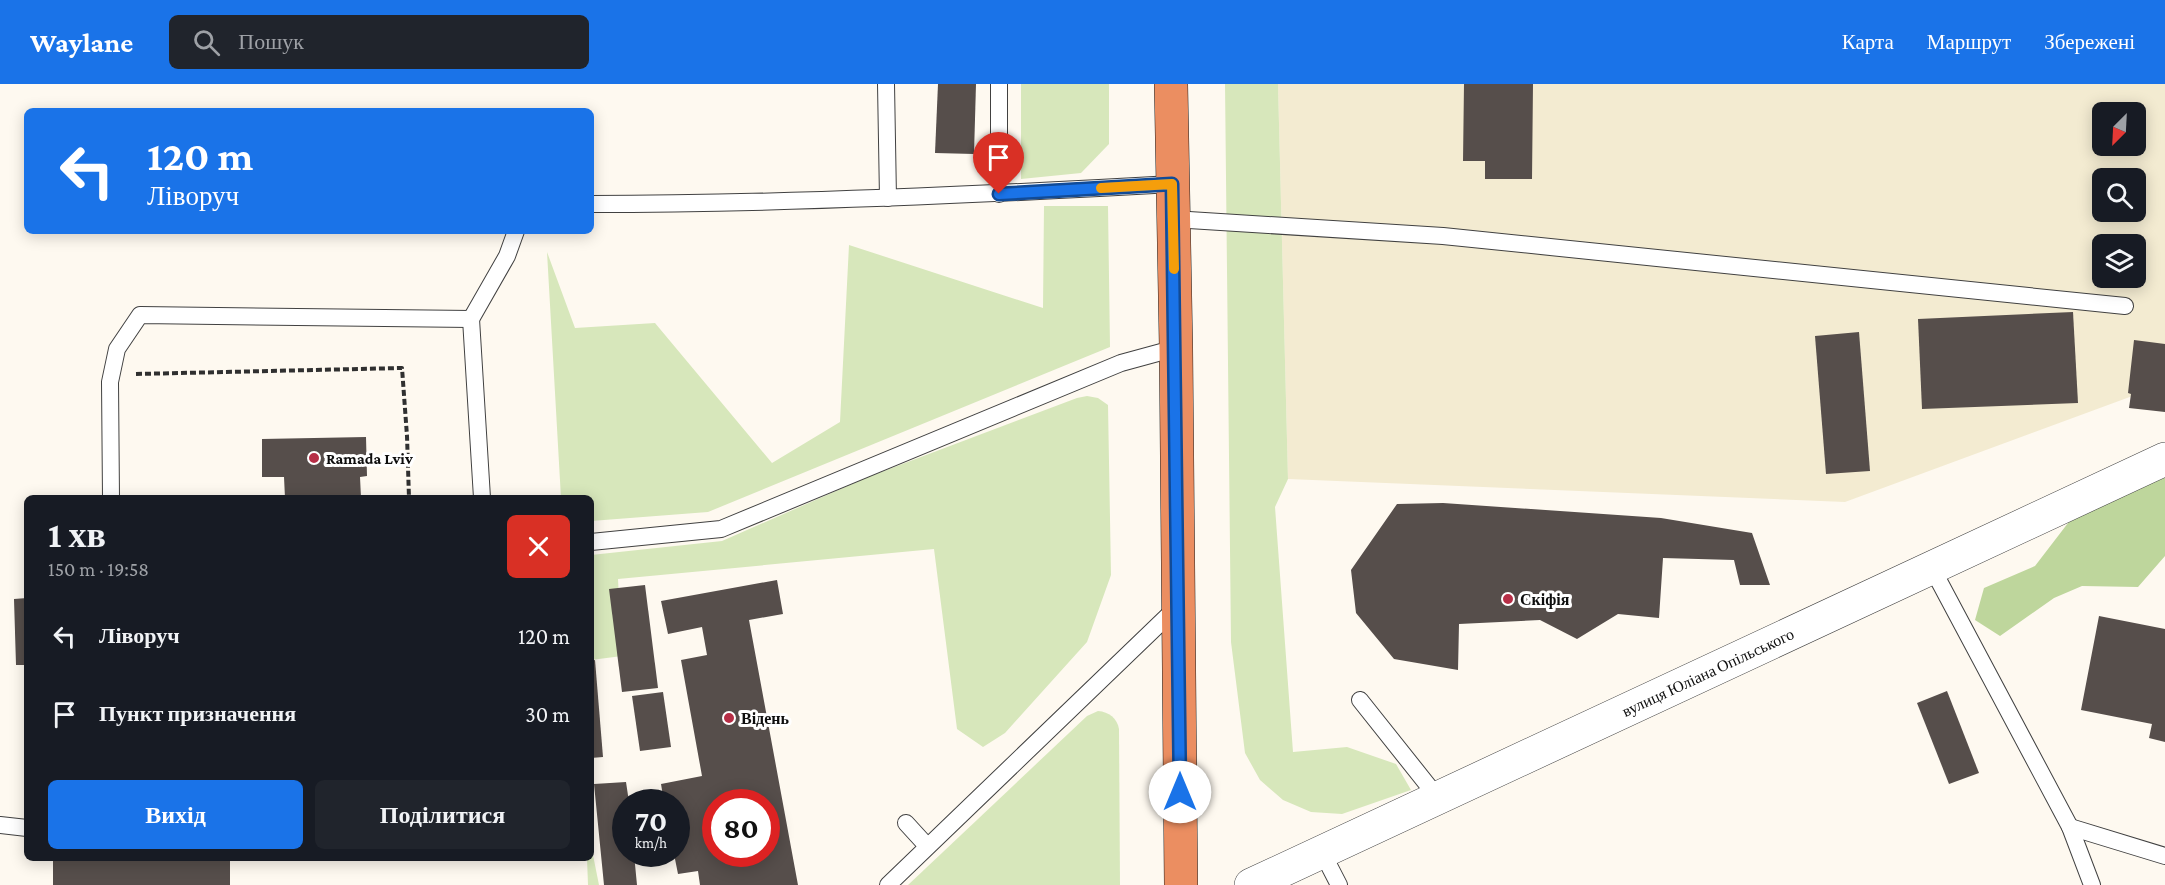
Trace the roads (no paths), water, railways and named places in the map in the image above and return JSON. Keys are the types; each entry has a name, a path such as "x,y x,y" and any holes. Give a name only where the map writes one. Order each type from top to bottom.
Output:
{"highway":[{"path":"1171,84 1181,885"}],"street":[{"name":"вулиця Юліана Опільського","path":"1251,885 2165,459"}],"lane":[{"path":"886,84 888,198"},
{"path":"999,84 999,194"},
{"path":"594,204 684,204 888,198 1172,184"},
{"path":"1173,219 1443,236 2125,306"},
{"path":"482,495 471,319 507,256 515,234"},
{"path":"111,495 110,382 117,349 140,315 471,319"},
{"path":"594,542 721,529 1121,363 1176,348"},
{"path":"1932,568 2070,827 2092,885"},
{"path":"888,885 1179,604"},
{"path":"1360,700 1438,798"},
{"path":"906,823 927,846"},
{"path":"0,825 24,828"},
{"path":"2070,827 2165,856"},
{"path":"1322,852 1339,885"}],"place":[{"name":"Ramada Lviv","path":"314,458"},
{"name":"Скіфія","path":"1508,599"},
{"name":"Відень","path":"729,718"}]}
